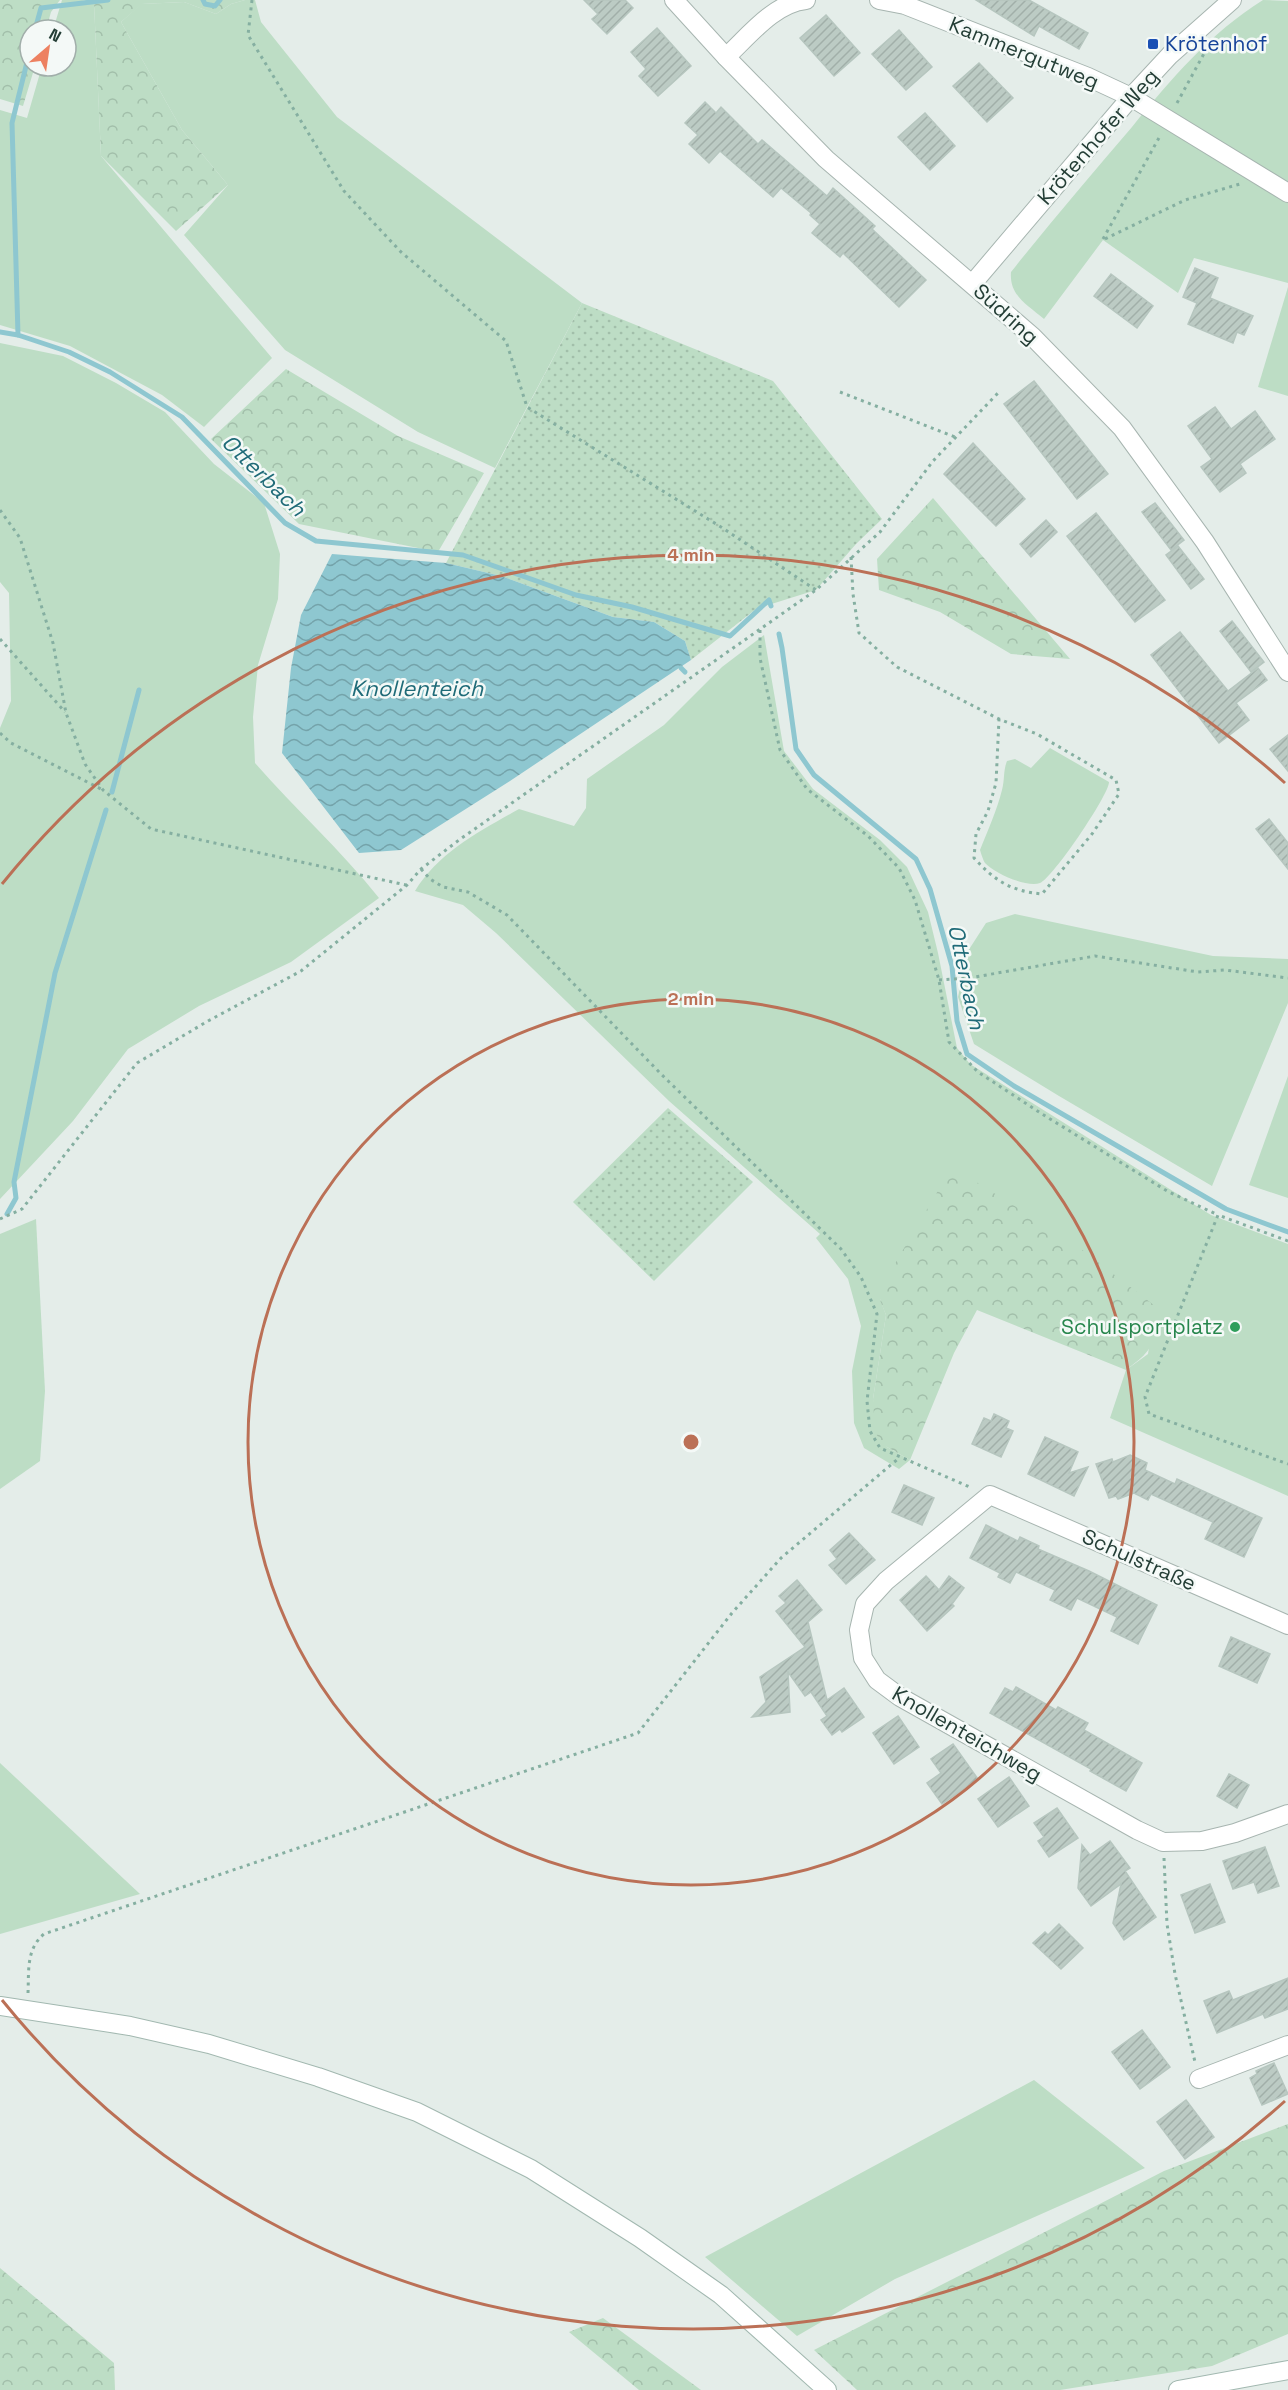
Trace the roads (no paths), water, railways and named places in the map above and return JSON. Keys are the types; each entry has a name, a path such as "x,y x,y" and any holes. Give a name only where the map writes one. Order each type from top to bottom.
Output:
{"street":[{"name":"Südring","path":"674,0 726,57 826,159 1032,336 1122,428 1206,542 1287,668"},
{"path":"726,57 772,14 796,1 806,0"},
{"name":"Kammergutweg","path":"879,0 905,5 1088,77 1131,97 1288,193"},
{"name":"Krötenhofer Weg","path":"973,283 1131,97 1170,55 1232,0"},
{"name":"Schulstraße","path":"990,1495 1288,1625"},
{"name":"Knollenteichweg","path":"990,1495 886,1581 865,1604 859,1630 863,1658 877,1680 900,1697 1137,1830 1163,1842 1202,1841 1235,1833 1288,1815"},
{"path":"0,2006 130,2026 209,2044 318,2077 417,2112 531,2169 640,2238 721,2295 827,2390"},
{"path":"1199,2079 1288,2045"},
{"path":"1178,2390 1288,2370"}],"water":[{"name":"Knollenteich","path":"332,554 446,563 501,576 613,617 654,622 685,641 691,660 510,781 401,850 359,853 282,753 291,668 301,615"}],"waterway":[{"name":"Otterbach","path":"38,18 41,8 108,0"},
{"name":"Otterbach","path":"203,0 205,4 215,6 220,0"},
{"name":"Otterbach","path":"23,78 12,123 18,335 69,352 110,372 182,417 285,523 316,541 463,555 576,595 632,607 730,636 769,600 771,606"},
{"path":"0,332 18,335"},
{"name":"Otterbach","path":"779,634 796,749 814,775 916,859 930,889 952,966 957,1021 967,1054 1014,1086 1226,1209 1288,1232"},
{"name":"Otterbach","path":"681,668 685,672"},
{"path":"112,792 139,690"},
{"path":"7,1214 16,1198 14,1182 55,973 106,810"}],"place":[{"name":"Krötenhof","path":"1153,44"},
{"name":"Schulsportplatz","path":"1235,1327"}]}
